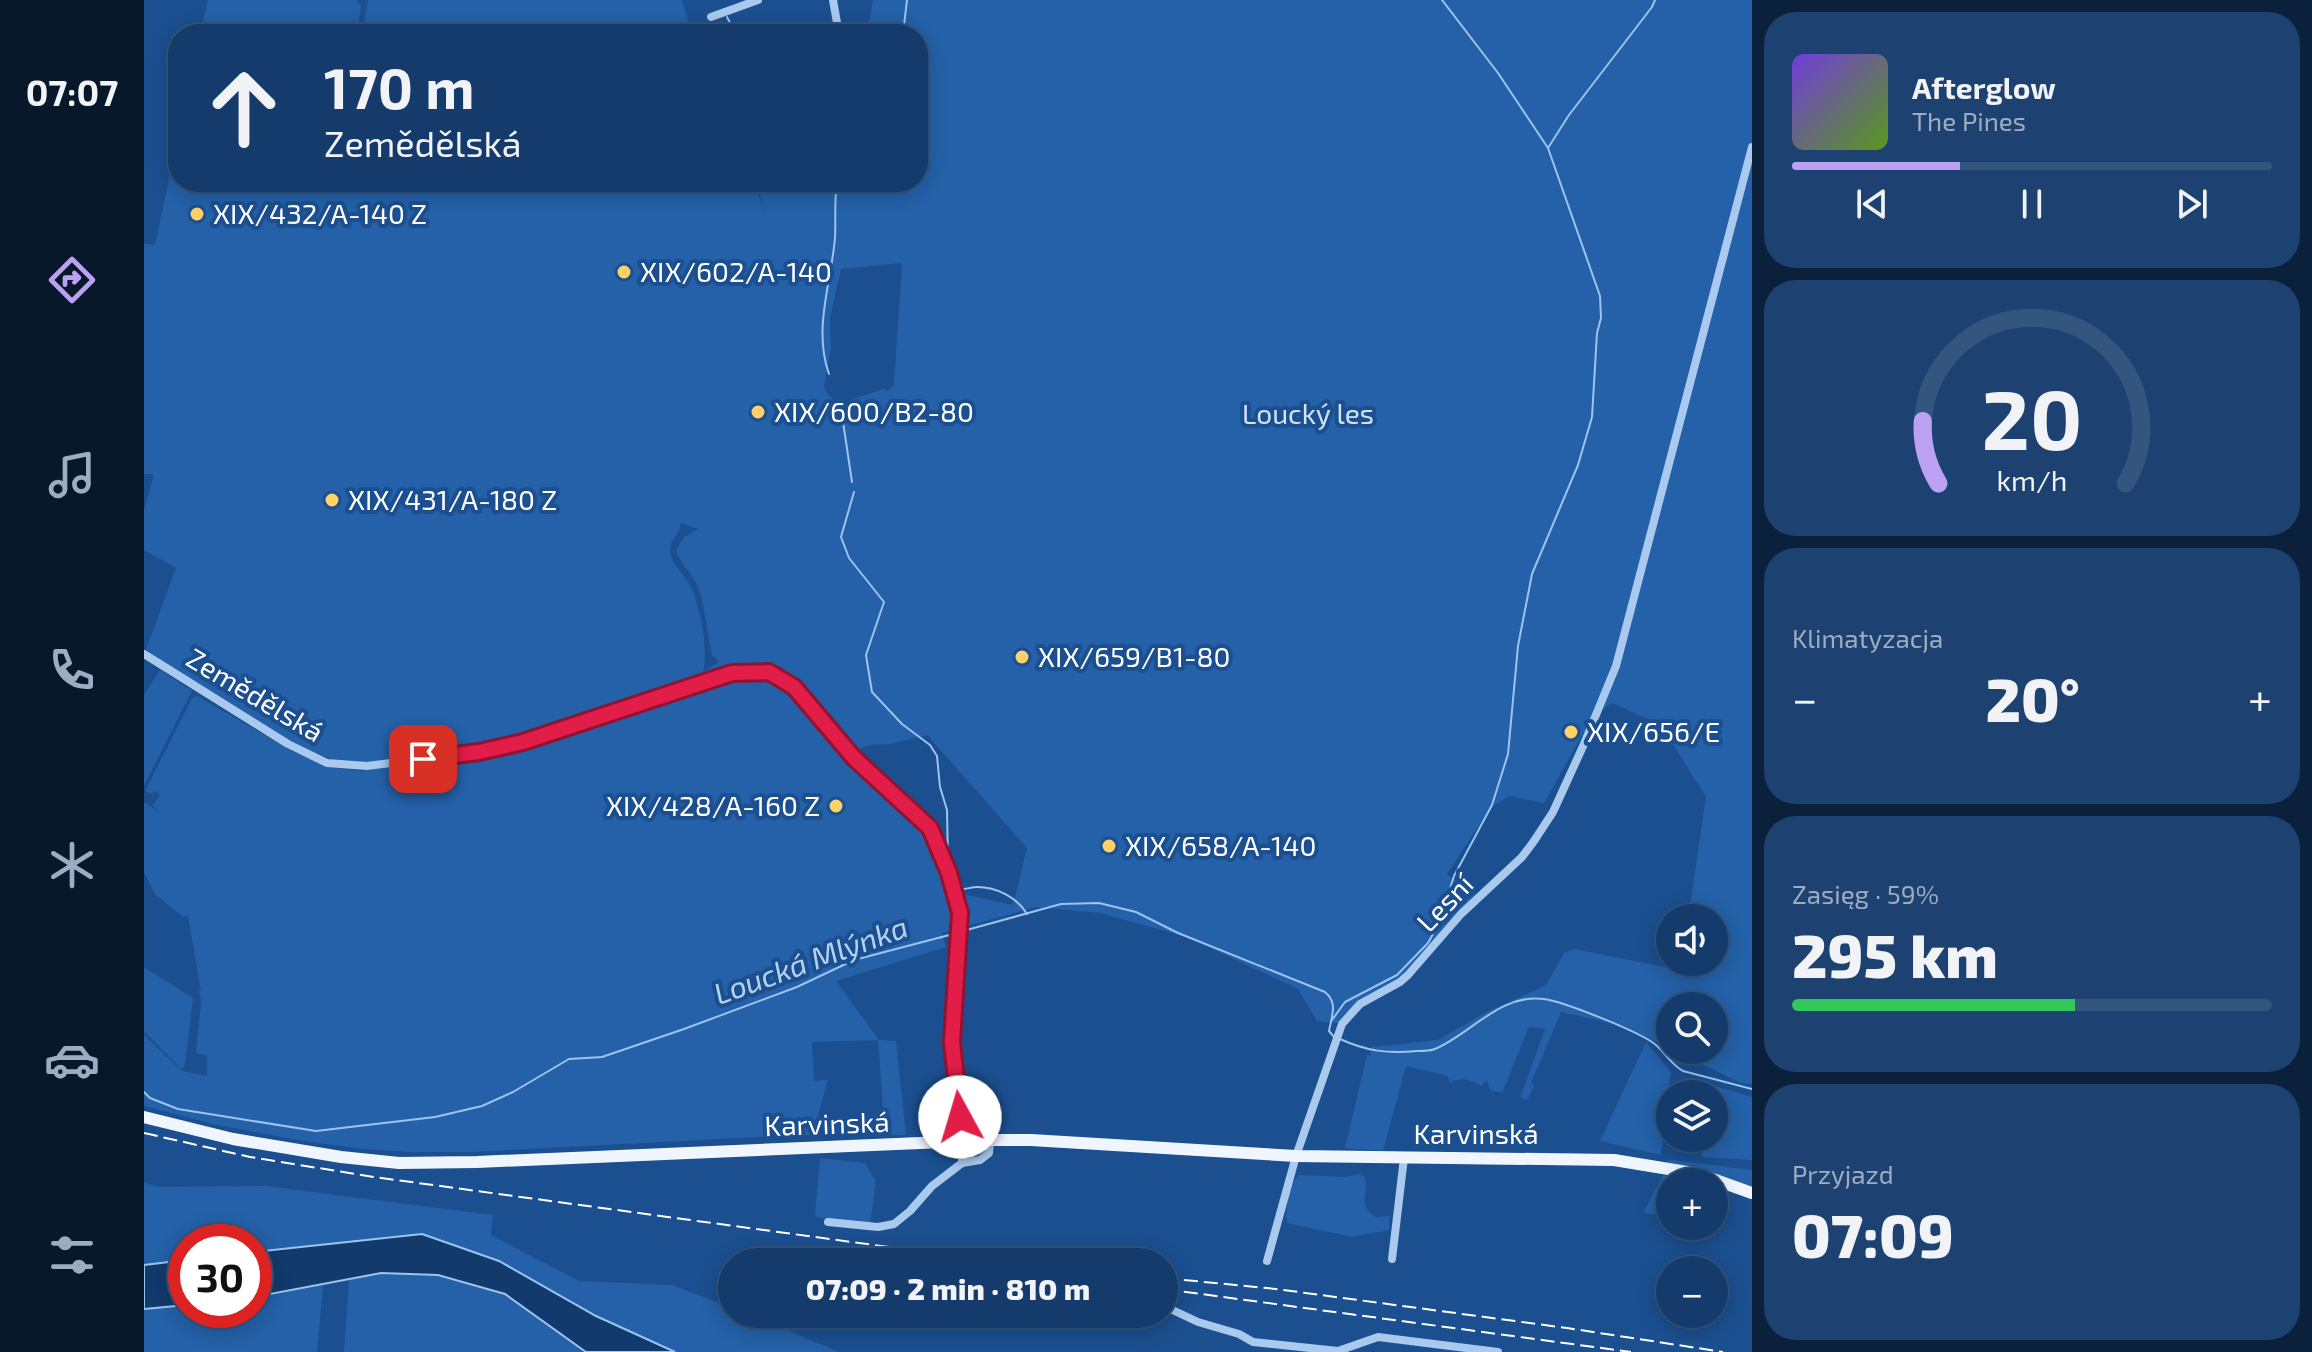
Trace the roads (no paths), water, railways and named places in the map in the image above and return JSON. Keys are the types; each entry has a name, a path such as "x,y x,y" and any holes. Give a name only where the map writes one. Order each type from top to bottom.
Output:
{"main road":[{"name":"Karvinská","path":"144,1117 289,1149 399,1163 990,1140 1099,1143 1296,1156 1629,1161 1699,1174 1752,1193"}],"street":[{"path":"711,17 758,0"},
{"path":"833,0 837,24"},
{"name":"Lesní","path":"1267,1261 1296,1156 1342,1024 1360,1004 1408,975 1461,914 1522,857 1553,812 1570,778 1616,666 1752,147"},
{"name":"Zemědělská","path":"144,654 288,744 327,763 367,766 479,752 523,742 732,673 769,672 794,687 854,758 930,828 949,873 960,913 952,1042 963,1142 962,1163"},
{"path":"828,1222 878,1227 894,1224 932,1186 962,1163 980,1160 989,1153 990,1140"},
{"path":"1392,1259 1404,1158"},
{"path":"1178,1313 1253,1342 1338,1351 1378,1337 1498,1352"}],"waterway":[{"path":"904,24 907,0"},
{"path":"1442,0 1498,73 1548,148"},
{"path":"1332,1020 1345,1002 1397,975 1428,943 1439,923 1454,876 1492,805 1508,754 1518,646 1532,574 1578,465 1592,417 1597,333 1601,318 1600,296 1548,148 1655,0"},
{"path":"727,17 731,24"},
{"path":"829,374 824,357 823,323 835,238 836,192"},
{"path":"842,415 852,482"},
{"path":"854,492 841,537 849,558 884,602 866,655 872,692 902,724 930,745 937,756 940,787 947,810 948,862"},
{"path":"955,879 958,889 984,887 999,891 1018,903 1027,914"},
{"name":"Loucká Mlýnka","path":"963,931 1061,904 1099,903 1136,912 1178,933 1325,992 1332,1000 1329,1031 1334,1037"},
{"name":"Loucká Mlýnka","path":"144,1092 150,1098 178,1109 316,1131 435,1117 482,1106 513,1092 569,1059 602,1057 797,987 854,960 957,933"},
{"name":"Loucká Mlýnka","path":"1340,1039 1377,1051 1431,1050 1513,1002 1544,999 1583,1011 1643,1037 1683,1071 1752,1089"}],"railway":[{"path":"144,1133 250,1157 374,1177 896,1248"},
{"path":"1178,1279 1276,1289 1723,1352"},
{"path":"1178,1291 1631,1352"}],"place":[{"name":"XIX/432/A-140 Z","path":"197,214"},
{"name":"XIX/602/A-140","path":"624,272"},
{"name":"XIX/600/B2-80","path":"758,412"},
{"name":"XIX/431/A-180 Z","path":"332,500"},
{"name":"XIX/659/B1-80","path":"1022,657"},
{"name":"XIX/656/E","path":"1571,732"},
{"name":"XIX/428/A-160 Z","path":"836,806"},
{"name":"XIX/658/A-140","path":"1109,846"}],"park label":[{"name":"Loucký les","path":"1308,414"}]}
